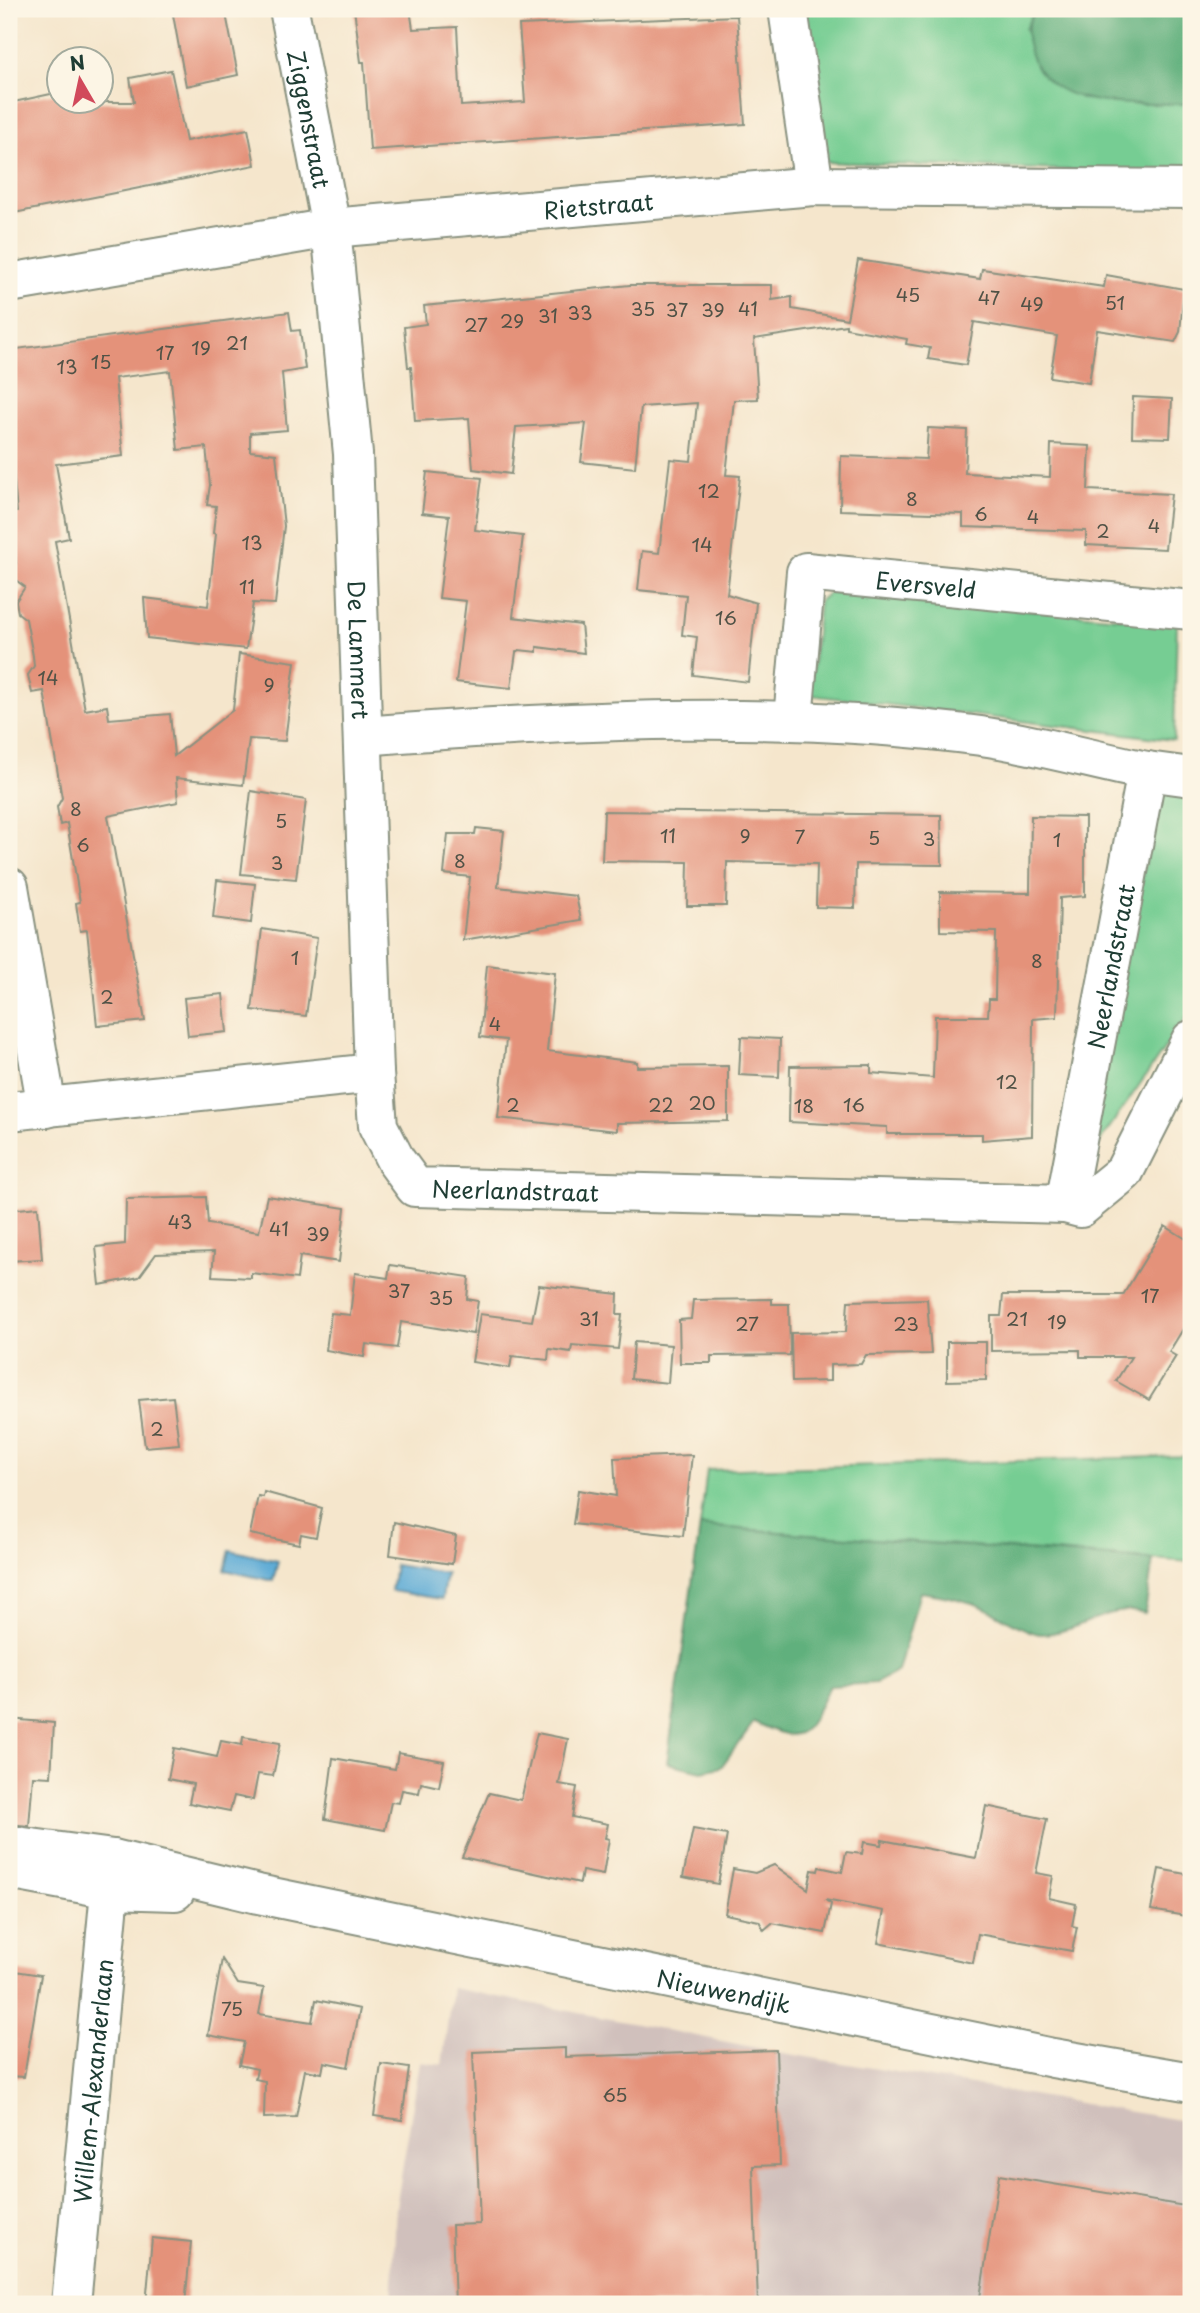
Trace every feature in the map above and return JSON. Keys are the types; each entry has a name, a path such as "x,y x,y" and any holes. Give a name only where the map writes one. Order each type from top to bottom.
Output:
{"street":[{"name":"Ziggenstraat","path":"289,9 331,228"},
{"path":"788,9 814,186"},
{"name":"Rietstraat","path":"9,284 331,228 814,186 1191,189"},
{"name":"De Lammert","path":"331,228 353,454 374,1073"},
{"name":"Eversveld","path":"793,719 806,572 1191,610"},
{"path":"363,736 560,720 793,719 983,736 1191,778"},
{"name":"Neerlandstraat","path":"1065,1204 1147,771"},
{"path":"9,887 47,1108"},
{"name":"Neerlandstraat","path":"374,1073 378,1126 396,1161 415,1186 1065,1204 1080,1208 1124,1172 1191,1040"},
{"path":"9,1111 374,1073"},
{"path":"9,1845 112,1874"},
{"path":"9,1870 112,1874"},
{"name":"Nieuwendijk","path":"112,1874 258,1894 1053,2058 1191,2082"},
{"name":"Willem-Alexanderlaan","path":"71,2304 112,1874"}],"shaded area":[{"path":"452,1988 783,2053 1191,2122 1191,2304 392,2304 396,2208 420,2062 442,2065"}],"green space":[{"path":"802,9 1035,9 1025,29 1081,99 1191,104 1191,174 822,162"},
{"path":"1035,9 1191,9 1191,104 1099,101 1058,88 1042,74 1031,55 1027,31"},
{"path":"830,592 1177,623 1174,740 810,695 819,601"},
{"path":"1161,784 1183,790 1187,798 1191,835 1191,1011 1082,1167"},
{"path":"1191,1456 1191,1562 700,1526 707,1470"},
{"path":"700,1526 1153,1560 1145,1613 1118,1612 1068,1629 1042,1634 1021,1627 975,1604 920,1592 898,1671 876,1683 830,1686 809,1724 796,1734 772,1730 754,1722 721,1767 702,1771 667,1763"}],"water":[{"path":"230,1550 278,1561 273,1581 225,1570"},
{"path":"395,1565 446,1573 442,1599 391,1591"}],"building":[{"path":"172,9 225,9 238,75 186,86"},
{"path":"354,9 410,9 413,29 457,27 461,106 525,102 519,25 737,16 745,124 370,150 364,62 361,62"},
{"path":"171,70 186,141 248,129 255,165 9,214 9,103 46,95 46,116 116,116 116,102 134,102 130,78"},
{"path":"858,260 980,279 982,269 1104,287 1106,275 1184,289 1180,332 1175,342 1097,330 1089,383 1050,377 1057,336 974,322 966,365 928,359 930,348 906,344 907,339 846,328 846,325 754,339 758,399 734,400 726,475 740,476 727,594 756,603 748,682 693,675 697,637 682,635 686,595 638,590 642,551 659,553 670,459 691,461 697,403 641,407 635,468 581,462 586,423 516,427 511,474 473,469 469,418 415,421 411,367 408,367 404,327 426,324 424,306 630,285 772,285 772,300 792,297 792,309 847,319"},
{"path":"289,312 292,331 300,330 305,369 282,373 287,430 250,433 250,451 276,454 284,526 275,604 253,603 246,649 147,638 144,598 208,606 216,534 213,533 216,506 207,505 210,485 206,447 178,450 170,371 115,378 123,456 56,464 69,538 55,541 85,710 107,706 109,719 170,714 174,756 233,710 239,654 295,662 285,741 249,739 243,785 176,778 178,802 108,816 145,1021 97,1026 87,930 80,931 76,903 80,902 67,823 60,825 57,807 62,798 44,691 32,693 28,675 34,666 33,656 26,619 18,613 16,601 25,587 9,575 16,563 9,513 17,512 9,428 9,350"},
{"path":"1133,397 1172,399 1170,438 1132,437"},
{"path":"928,428 967,430 965,473 1050,477 1051,444 1090,446 1088,490 1171,494 1165,549 1086,545 1086,531 963,527 963,514 840,510 841,456 926,459"},
{"path":"427,472 482,478 475,530 523,536 513,617 581,625 584,653 537,647 537,652 519,650 516,652 511,688 456,682 466,601 439,598 449,516 422,513"},
{"path":"251,791 306,800 296,879 241,874"},
{"path":"604,811 941,815 942,865 856,864 855,908 816,907 817,864 727,862 726,906 687,906 688,862 602,861"},
{"path":"1031,816 1085,817 1085,896 1060,898 1057,1017 1033,1019 1032,1136 982,1140 982,1134 887,1134 887,1127 789,1122 790,1066 871,1065 871,1073 933,1078 935,1016 988,1016 989,999 995,999 996,932 940,931 940,892 1030,893"},
{"path":"476,828 504,831 498,887 576,896 581,920 463,940 470,877 444,874 448,834 475,834"},
{"path":"217,880 255,884 251,923 213,918"},
{"path":"262,929 317,938 306,1016 252,1010"},
{"path":"487,965 555,973 547,1051 637,1062 637,1067 728,1066 728,1121 617,1123 617,1131 498,1118 506,1040 480,1037"},
{"path":"223,994 227,1032 188,1036 184,998"},
{"path":"741,1037 780,1039 779,1077 739,1075"},
{"path":"267,1196 345,1208 339,1262 300,1256 297,1279 251,1273 251,1278 212,1276 214,1252 156,1254 139,1277 100,1285 96,1247 125,1244 126,1199 206,1197 208,1224 259,1232"},
{"path":"38,1207 42,1259 9,1261 9,1210"},
{"path":"1165,1226 1191,1242 1191,1316 1169,1352 1176,1356 1149,1400 1116,1381 1131,1357 1080,1357 1080,1350 991,1351 991,1316 1001,1316 1003,1295 1123,1295"},
{"path":"390,1265 469,1277 467,1299 478,1301 473,1334 401,1322 397,1348 366,1344 364,1357 326,1350 331,1313 350,1315 355,1273 388,1278"},
{"path":"539,1285 618,1294 617,1315 622,1315 618,1349 572,1345 571,1352 549,1349 548,1360 512,1356 510,1368 472,1362 480,1314 532,1321"},
{"path":"772,1299 772,1304 789,1304 790,1355 711,1356 711,1363 680,1363 679,1320 691,1319 693,1300"},
{"path":"927,1299 931,1354 866,1355 861,1364 830,1365 830,1381 792,1382 791,1333 846,1332 848,1301"},
{"path":"634,1342 671,1345 668,1383 631,1379"},
{"path":"947,1342 986,1342 986,1380 947,1381"},
{"path":"173,1397 179,1444 145,1447 139,1400"},
{"path":"692,1455 683,1536 573,1524 578,1490 616,1496 614,1458"},
{"path":"264,1492 322,1508 316,1537 301,1534 299,1544 250,1534 258,1496 263,1497"},
{"path":"394,1522 456,1536 452,1564 390,1555"},
{"path":"9,1719 54,1723 51,1777 33,1776 29,1826 9,1824"},
{"path":"537,1733 568,1739 559,1784 577,1787 572,1817 608,1824 605,1838 609,1839 603,1875 582,1871 580,1883 462,1857 489,1793 521,1800"},
{"path":"243,1737 280,1743 273,1776 258,1774 253,1800 234,1796 230,1811 189,1803 193,1784 168,1779 174,1748 217,1757 221,1741 242,1745"},
{"path":"398,1753 444,1761 439,1787 421,1783 419,1793 402,1790 399,1803 391,1802 385,1830 325,1819 333,1758 395,1769"},
{"path":"986,1806 1047,1819 1036,1873 1053,1876 1049,1898 1076,1904 1072,1926 1077,1927 1072,1951 978,1934 973,1963 878,1943 884,1911 825,1900 831,1904 825,1933 772,1923 764,1930 759,1921 725,1914 733,1869 755,1873 774,1865 808,1889 812,1870 818,1871 819,1867 842,1872 846,1852 862,1854 864,1842 881,1845 882,1840 976,1858"},
{"path":"693,1829 727,1835 718,1884 683,1877"},
{"path":"1159,1869 1191,1875 1191,1917 1151,1910"},
{"path":"222,1959 238,1984 264,1988 259,2014 312,2022 316,2000 360,2009 348,2067 324,2062 322,2073 305,2070 296,2117 264,2118 265,2081 255,2079 257,2069 239,2065 244,2042 208,2035"},
{"path":"9,1970 41,1975 24,2077 9,2076"},
{"path":"565,2048 565,2057 776,2050 780,2165 753,2166 758,2304 455,2304 452,2225 480,2224 473,2052"},
{"path":"381,2064 409,2068 402,2120 374,2116"},
{"path":"999,2175 1191,2207 1191,2304 979,2304"},
{"path":"152,2238 191,2242 185,2304 146,2304"}]}
